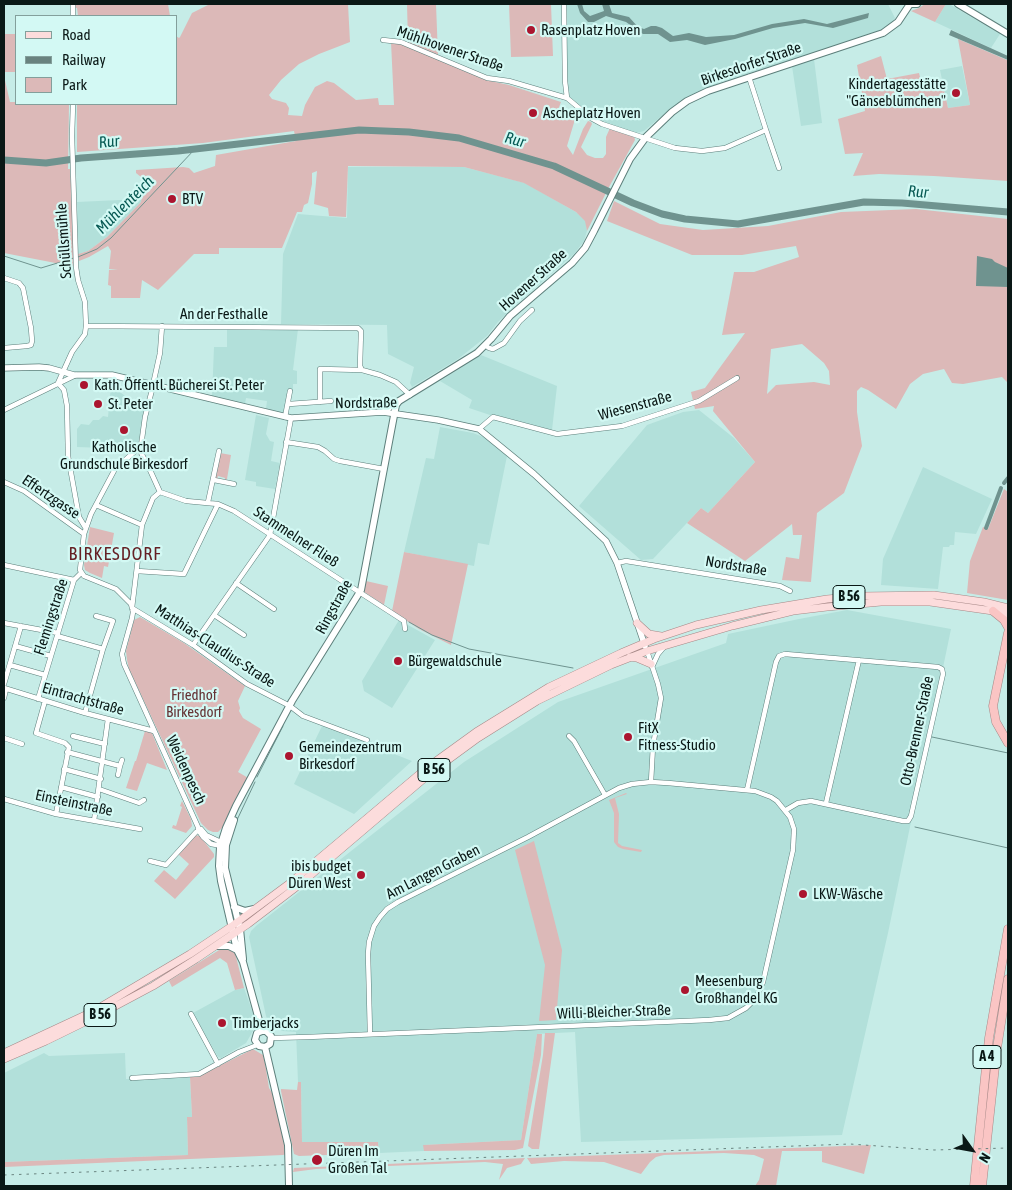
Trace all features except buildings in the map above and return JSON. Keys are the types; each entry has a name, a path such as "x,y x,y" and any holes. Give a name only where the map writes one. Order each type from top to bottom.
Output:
{"highway":[{"path":"993,612 1004,620 1008,627"},
{"path":"1008,633 993,706 996,722 1008,743"},
{"path":"1008,655 998,697 999,718 1008,732"},
{"name":"A 4","path":"974,1186 989,1038 1008,928"},
{"name":"A 4","path":"982,1186 997,1048 1008,979"}],"main road":[{"path":"911,4 917,4"},
{"name":"Birkesdorfer Straße","path":"620,177 646,137 672,112 687,101 749,77 883,33 898,22 911,4"},
{"path":"958,4 1008,34"},
{"name":"Hovener Straße","path":"399,401 468,359 485,345 510,316 572,263 585,248 620,177"},
{"path":"394,414 399,401"},
{"name":"Ringstraße","path":"222,845 244,793 290,706 360,593 394,414"},
{"name":"B 56","path":"4,1053 64,1026 124,994 236,928 299,885 433,771 478,738 553,692 630,658 662,636 761,610 844,598 934,595 984,602 1008,608"},
{"name":"B 56","path":"4,1059 95,1017 166,978 216,946 255,909 309,868 429,766 476,732 549,686 646,647 669,643 793,611 872,603 930,602 1008,615"},
{"path":"638,623 647,632 662,636"},
{"path":"630,658 641,660 652,666"},
{"path":"222,845 219,872 236,928 243,962 262,1031"},
{"path":"222,845 234,908 236,950"},
{"path":"234,908 245,911 255,909"},
{"path":"216,946 229,946 236,950 243,962"},
{"path":"265,1047 270,1044 272,1038 268,1032 262,1031 256,1035 256,1042 265,1047 288,1145 289,1186"}],"street":[{"path":"564,4 567,98"},
{"name":"Mühlhovener Straße","path":"383,40 407,44 487,78 509,81 567,98 597,122 675,148 702,151 725,148 766,130"},
{"path":"749,77 779,168"},
{"name":"Schüllsmühle","path":"58,383 74,350 85,334 86,326 85,302 78,280 76,261 72,133 73,105"},
{"path":"4,278 22,286 31,328 32,344 4,348"},
{"name":"Hovener Straße","path":"485,345 493,349 504,342 520,321 532,310"},
{"name":"An der Festhalle","path":"86,326 360,329 360,366 362,370"},
{"path":"147,464 139,449 160,353 162,326"},
{"name":"Nordstraße","path":"4,368 38,367 77,375 112,375 153,383 288,418 383,412 454,423 479,429 534,474 601,535 617,563 646,647"},
{"path":"320,402 320,369 362,370 380,375 396,382 410,394"},
{"path":"4,410 77,375"},
{"name":"Wiesenstraße","path":"479,429 493,417 557,434 622,426 700,401 737,378"},
{"path":"58,383 64,390 67,406 68,456 79,517 85,527"},
{"path":"193,646 270,535 286,442 290,391"},
{"path":"289,404 331,401"},
{"path":"383,412 399,401"},
{"path":"286,442 318,447 334,459 340,461 384,469"},
{"path":"132,608 125,597 116,589 87,577 81,573 79,566 85,527 96,505 115,468 139,449"},
{"path":"208,502 220,452"},
{"path":"150,470 160,492"},
{"path":"214,480 234,484"},
{"name":"Effertzgasse","path":"4,482 24,491 84,534"},
{"name":"Stammelner Fließ","path":"160,492 186,501 218,504 234,511 404,621 405,629"},
{"name":"Weidenpesch","path":"160,492 153,498 142,524 132,618 123,647 123,659 199,829 211,844 222,845"},
{"path":"137,571 184,574 218,504"},
{"path":"96,505 142,524"},
{"name":"Nordstraße","path":"617,563 626,561 780,586 790,591"},
{"path":"4,565 74,580"},
{"name":"Flemingstraße","path":"38,699 74,580 81,573"},
{"path":"236,583 274,609"},
{"name":"Matthias-Claudius-Straße","path":"132,608 193,646 247,684 290,706 309,719 367,740"},
{"path":"214,615 244,635"},
{"path":"85,712 113,621 96,616"},
{"path":"4,623 58,634 103,649"},
{"path":"4,684 21,626"},
{"path":"652,666 660,651 669,643"},
{"path":"15,646 51,656"},
{"path":"646,647 658,684 660,698 653,746 651,782"},
{"name":"Otto-Brenner-Straße","path":"747,790 777,659 786,654 938,666 942,669 943,674 911,816 908,821 903,822 826,803"},
{"path":"786,810 804,801 826,803 859,660"},
{"path":"10,665 45,675"},
{"name":"Eintrachtstraße","path":"4,698 5,689 154,731"},
{"path":"45,701 36,733 66,743 68,747 56,814"},
{"path":"94,821 108,719"},
{"path":"73,736 106,744"},
{"path":"568,736 574,741 605,795"},
{"path":"4,738 22,744"},
{"path":"68,752 120,766"},
{"path":"118,775 122,760"},
{"path":"64,769 101,779"},
{"name":"Am Langen Graben","path":"370,1034 369,942 374,926 387,909 398,902 624,787 651,782 747,790 771,797 786,810"},
{"path":"61,787 98,797"},
{"path":"99,790 139,803 144,800"},
{"name":"Einsteinstraße","path":"4,799 56,814 140,829"},
{"name":"Willi-Bleicher-Straße","path":"272,1038 709,1020 728,1018 738,1014 757,996 762,982 794,847 794,829 786,810"},
{"path":"150,861 166,865 199,829"},
{"path":"191,1014 218,1064"},
{"path":"132,1078 195,1075 256,1042"}],"shaded area":[{"path":"566,4 888,4 895,18 892,23 881,30 825,50 724,81 703,90 670,109 644,131 636,133 598,120 569,96"},
{"path":"577,4 582,4 584,11 590,16 604,11 602,4 609,4 612,13 629,17 638,27 644,29 656,26 673,36 689,33 706,37 734,35 772,24 804,19 827,24 869,13 868,18 833,28 805,23 773,28 705,45 687,40 670,42 658,34 643,34 626,22 606,16 594,22 588,22 580,13"},
{"path":"946,4 1000,34 991,48 935,22"},
{"path":"951,30 1008,56 1008,60 949,35"},
{"path":"814,59 822,123 801,126 792,66"},
{"name":"Kindertagesstätte \"Gänseblümchen\"","path":"962,66 970,105 948,108 940,70"},
{"path":"348,167 464,167 525,183 576,212 586,221 587,231 584,241 574,254 515,305 487,336 458,359 412,387 410,383 414,367 388,354 387,325 281,324 283,254 298,214 347,218"},
{"path":"141,199 141,202 107,237 88,251 78,254 77,202"},
{"path":"977,256 992,259 1008,268 1008,287 976,286"},
{"path":"227,329 298,329 293,370 297,371 297,384 293,384 293,389 288,390 285,414 266,409 267,401 246,398 245,404 212,397 214,347 227,347"},
{"path":"481,355 557,386 552,430 469,408 472,400 440,381"},
{"name":"Katholische Grundschule Birkesdorf","path":"111,386 144,409 138,446 127,454 124,450 105,451 104,448 77,447 77,429 81,424 89,425 93,420 99,420 103,416 108,417"},
{"path":"699,410 734,438 755,462 708,513 701,508 653,559 641,560 579,506 647,425 683,412"},
{"path":"256,415 269,418 266,434 270,441 274,442 271,461 280,463 275,489 256,486 256,482 245,480"},
{"path":"440,427 473,433 488,439 507,456 489,545 478,543 474,566 404,552 426,458 434,459"},
{"path":"923,467 992,499 976,534 955,532 954,545 943,547 938,589 881,585 883,559"},
{"path":"847,610 951,629 888,933 842,1135 581,1142 575,1032 537,1034 521,1140 424,1145 424,1151 379,1153 378,1142 302,1142 301,1082 298,1082 296,1032 275,1028 269,1023 266,1016 249,937 251,931 256,926 464,762 558,702 726,643 728,634"},
{"name":"Bürgewaldschule","path":"399,620 435,640 392,708 364,691 362,681"},
{"path":"322,726 379,744 384,750 412,761 354,814 294,784"},
{"path":"244,988 257,1024 246,1043 221,1058 218,1057 193,1013 235,990"},
{"path":"44,1053 49,1056 125,1053 126,1079 190,1077 192,1117 187,1117 188,1155 4,1162 4,1073"}],"green space":[{"path":"74,4 168,4 170,15 78,15 77,8 75,8"},
{"path":"210,4 348,4 350,42 299,64 281,80 269,95 272,99 286,103 289,108 288,115 302,116 305,105 315,87 327,81 334,83 356,100 378,98 379,105 394,105 391,42 397,42 486,80 509,85 561,102 558,110 576,116 567,146 573,155 588,121 592,124 581,147 587,155 603,158 606,154 606,137 610,128 634,136 635,140 587,231 585,221 576,212 524,183 464,167 348,166 346,217 329,216 328,208 314,204 317,171 312,173 308,203 304,205 302,212 297,212 282,248 219,248 219,254 194,254 158,290 142,280 140,298 111,298 111,286 108,285 109,270 118,270 109,269 111,251 108,246 79,261 78,254 88,251 107,237 141,202 144,183 136,173 136,170 183,167 189,168 194,173 215,166 216,155 296,141 294,131 203,143 77,152 77,105 178,105 178,37 180,37 192,13"},
{"path":"407,4 436,4 438,56 408,43"},
{"name":"Rasenplatz Hoven","path":"509,4 551,4 553,56 511,57"},
{"path":"925,4 946,4 935,22 911,11"},
{"path":"4,34 15,34 15,72 4,72"},
{"path":"958,39 1007,60 1008,181 879,174 853,176 863,153 845,154 838,119 865,111 857,65 881,56 887,79 919,73 922,85 942,80 948,108 970,105"},
{"path":"4,76 10,102 15,102 15,105 69,105 68,169 70,169 76,267 4,253"},
{"path":"614,201 660,224 703,230 768,226 841,212 916,209 1008,219 1008,383 1002,377 963,384 952,383 944,369 923,374 910,384 896,409 861,387 857,391 857,412 862,446 844,493 817,513 811,582 782,580 786,557 799,559 802,535 793,535 792,524 745,561 687,523 701,508 708,513 755,462 713,411 714,406 695,409 691,392 705,388 745,333 722,335 734,272 754,272 799,257 796,246 742,255 692,255 607,221","holes":["802,344 824,363 829,371 830,385 814,382 776,385 767,394 771,349"]},
{"path":"220,453 231,455 227,479 225,480 225,478 218,476 217,479 215,478"},
{"path":"1004,489 1008,492 1008,600 967,593 970,561 983,527 988,529"},
{"path":"90,527 114,533 108,567 104,566 102,578 85,570 84,565"},
{"path":"404,552 468,564 451,645 419,629 392,611"},
{"path":"366,581 388,586 384,605 364,592"},
{"name":"Friedhof Birkesdorf","path":"140,617 184,643 245,686 238,701 239,711 243,718 261,729 238,772 250,779 223,827 218,832 208,830 201,823 129,669 126,651 134,620"},
{"path":"145,731 152,733 167,770 147,763 137,791 126,788"},
{"path":"626,793 615,798 619,814 618,843 622,846 642,850 641,852 623,849 614,842 614,813 609,800"},
{"path":"182,801 191,819 192,826 186,833 172,828 173,825 176,826"},
{"path":"195,835 200,836 214,854 214,857 175,899 154,881 164,870 176,880 189,864 178,854"},
{"path":"534,841 562,950 556,1020 539,1021 545,965 515,850"},
{"path":"224,947 235,953 244,988 235,990 227,963 220,958 172,987 169,981"},
{"path":"545,1033 555,1033 539,1149 532,1149 528,1146"},
{"path":"537,1034 542,1034 541,1055 523,1148 515,1150 424,1151 423,1145 521,1140"},
{"path":"253,1049 263,1055 269,1088 274,1096 286,1154 4,1167 4,1162 188,1155 187,1117 192,1117 190,1077 201,1075"},
{"path":"298,1082 301,1082 302,1142 378,1142 379,1153 299,1156 294,1154 281,1089 297,1090"},
{"path":"871,1145 864,1174 822,1162 822,1151 782,1151 776,1186 755,1186 759,1180 764,1159 754,1155 724,1153 664,1155 656,1157 641,1174 604,1162 564,1161 531,1164 527,1158"},
{"path":"525,1158 521,1164 507,1168 499,1180 503,1164 485,1162 316,1169 293,1172 294,1168"}],"waterway":[{"name":"Rur","path":"4,160 46,163 81,158 178,151 359,130 409,132 459,138 554,166 633,203 662,214 685,219 738,224 864,202 902,203 1008,212"},
{"name":"Mühlenteich","path":"78,257 97,249 111,238 195,149"},
{"name":"Mühlenteich","path":"4,256 41,268 74,258"},
{"path":"1004,483 1008,478"},
{"path":"986,528 1001,488"},
{"name":"Stammelner Fließ","path":"409,622 432,635 469,649 573,668"},
{"path":"257,777 283,726"},
{"path":"932,737 1008,753"},
{"path":"237,820 255,782"},
{"name":"Stammelner Fließ","path":"915,827 1008,848"}],"railway":[{"path":"4,1175 850,1144 934,1150 1008,1148"}],"place":[{"name":"Rasenplatz Hoven","path":"531,30"},
{"name":"Kindertagesstätte \"Gänseblümchen\"","path":"956,93"},
{"name":"Ascheplatz Hoven","path":"533,113"},
{"name":"BTV","path":"172,199"},
{"name":"Kath. Öffentl. Bücherei St. Peter","path":"84,385"},
{"name":"St. Peter","path":"98,404"},
{"name":"Katholische Grundschule Birkesdorf","path":"124,430"},
{"name":"Bürgewaldschule","path":"398,661"},
{"name":"FitX Fitness-Studio","path":"628,737"},
{"name":"Gemeindezentrum Birkesdorf","path":"289,756"},
{"name":"ibis budget Düren West","path":"361,875"},
{"name":"LKW-Wäsche","path":"803,894"},
{"name":"Meesenburg Großhandel KG","path":"685,990"},
{"name":"Timberjacks","path":"222,1023"},
{"name":"Düren Im Großen Tal","path":"317,1160"}],"district":[{"name":"BIRKESDORF","path":"115,554"}]}
